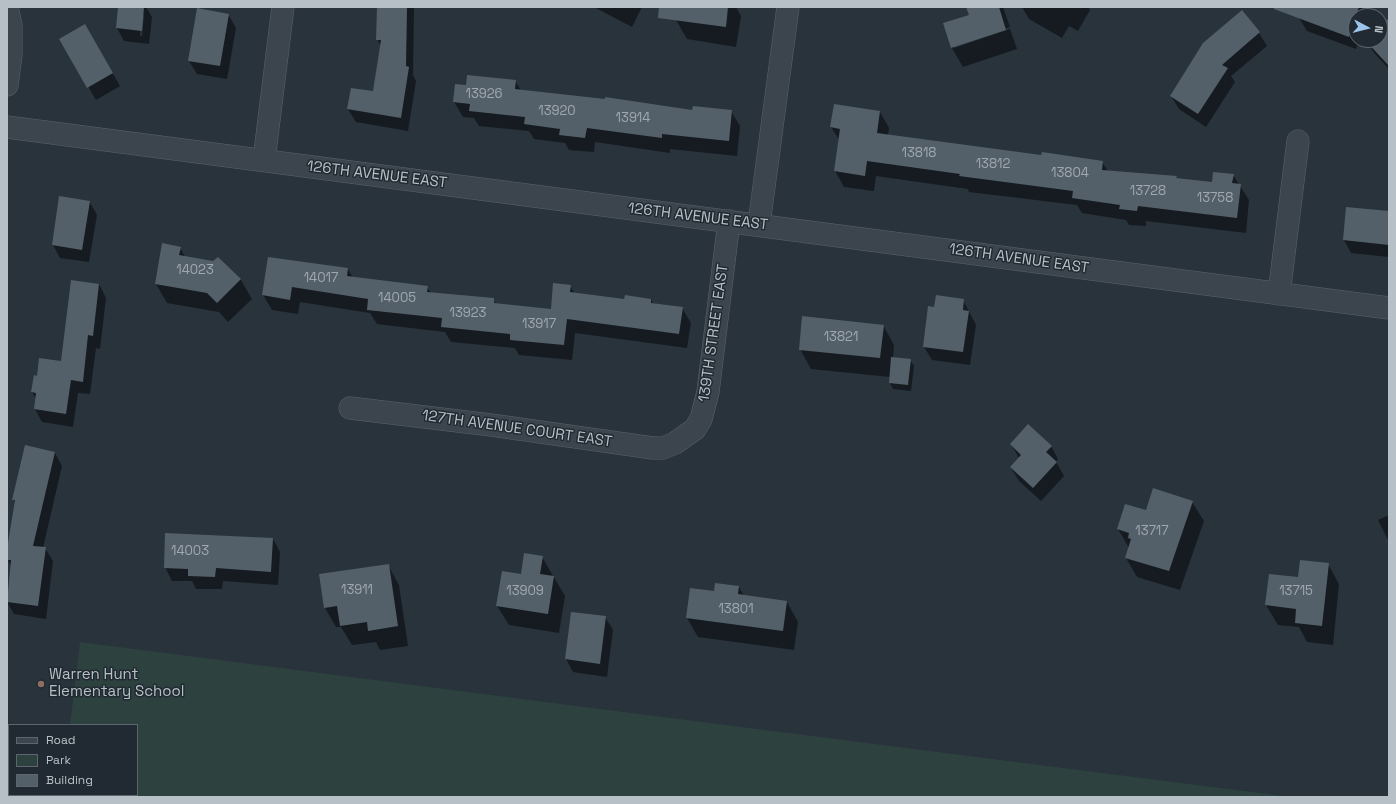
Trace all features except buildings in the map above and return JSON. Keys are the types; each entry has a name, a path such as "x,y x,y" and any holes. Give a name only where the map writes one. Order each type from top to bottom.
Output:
{"street":[{"path":"7,7 11,25 11,54 7,85"},
{"path":"264,160 283,7"},
{"path":"759,224 788,7"},
{"name":"126TH AVENUE EAST","path":"7,127 759,224 1389,308"},
{"path":"1279,294 1298,141"},
{"name":"139TH STREET EAST","path":"683,438 695,428 701,419 708,392 729,221"},
{"name":"127TH AVENUE COURT EAST","path":"350,408 491,425 653,448 663,448 683,438"}],"green space":[{"path":"80,642 1291,797 60,797 138,796 138,724 70,724"}],"place":[{"name":"Warren Hunt Elementary School","path":"41,684"}]}
